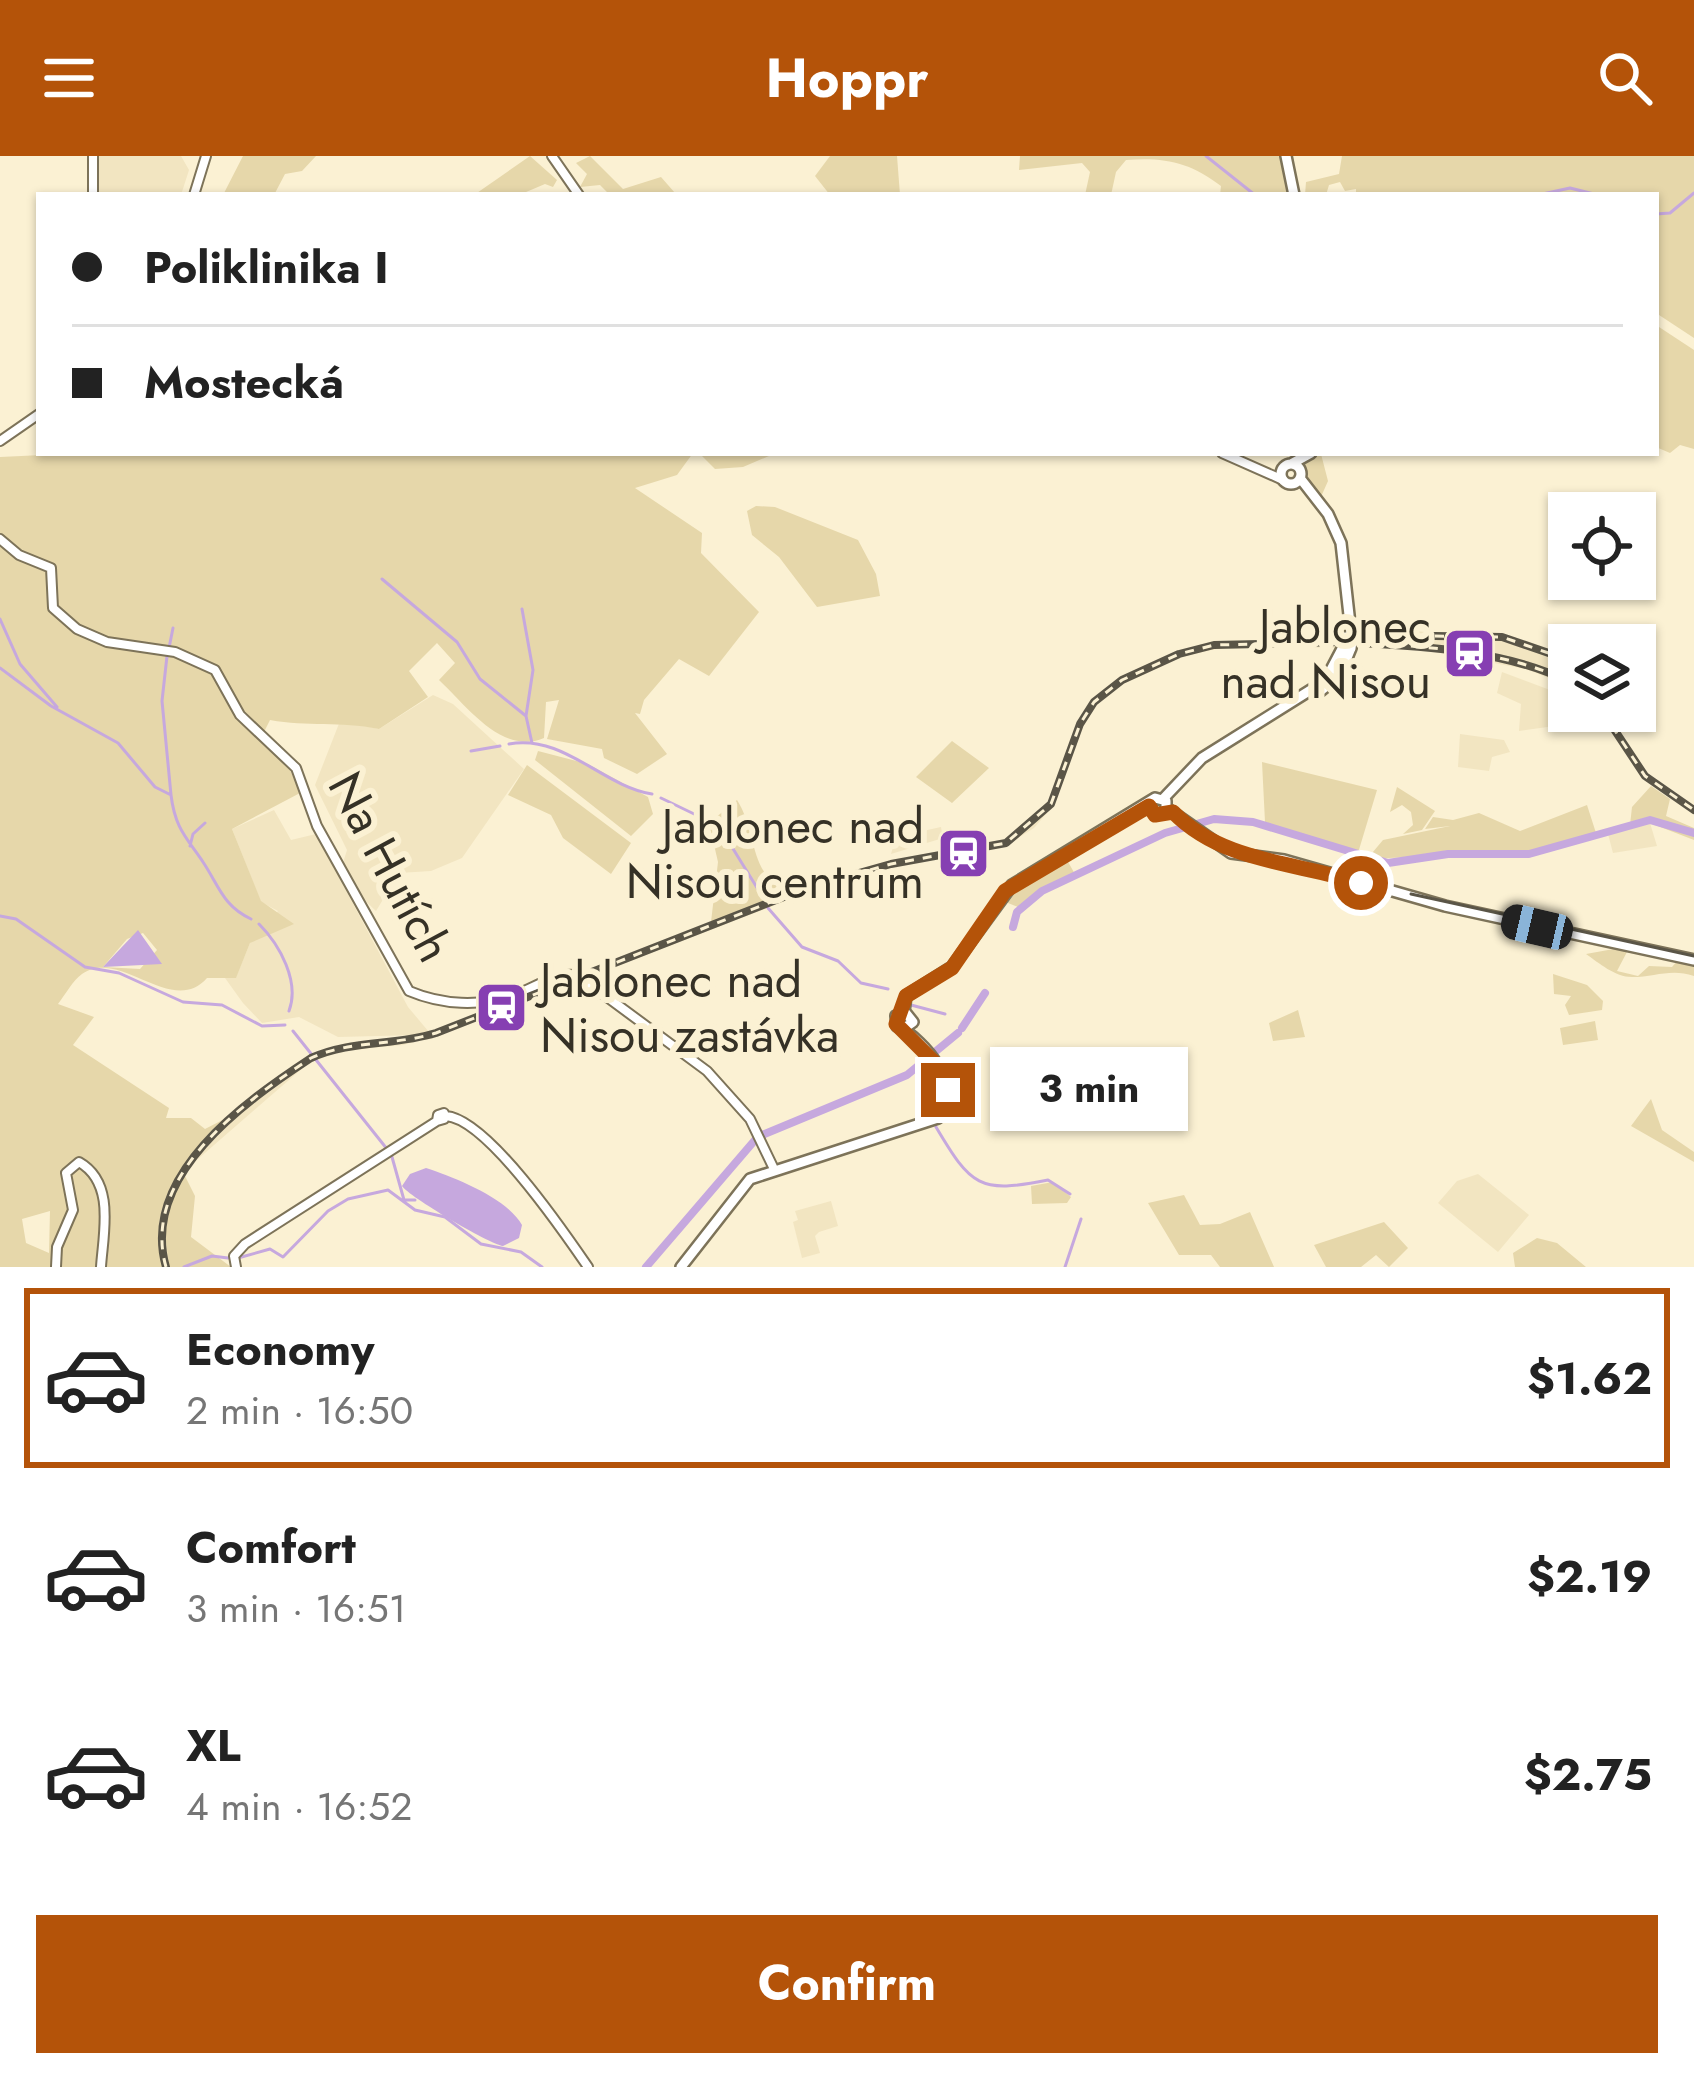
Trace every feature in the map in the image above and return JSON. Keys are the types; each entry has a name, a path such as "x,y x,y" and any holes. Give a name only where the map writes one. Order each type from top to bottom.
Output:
{"main road":[{"path":"1286,156 1293,192"},
{"path":"1168,805 1195,764 1331,685 1348,643 1333,530 1291,474 1307,456"},
{"path":"681,1267 746,1182 774,1169 933,1122 944,1112 948,1090 935,1062 908,1027 904,1009 910,992 952,968 1012,885 1148,809 1154,799 1168,805 1186,826 1231,853 1284,860 1424,901 1694,960"}],"street":[{"path":"93,156 93,192"},
{"path":"195,192 206,156"},
{"path":"552,156 577,192"},
{"path":"0,441 36,416"},
{"path":"1228,456 1265,474 1291,474"},
{"name":"Na Hutích","path":"0,539 20,555 51,568 52,604 63,619 107,642 164,650 209,665 240,716 296,768 317,826 409,991 452,1004 499,999 567,974 582,978 707,1071 750,1119 774,1169"},
{"path":"236,1267 234,1256 245,1244 442,1118 464,1120 536,1196 588,1267"},
{"path":"56,1267 57,1247 73,1210 66,1173 79,1162 89,1168 107,1213 101,1267"}],"shaded area":[{"path":"98,156 181,156 189,170 182,192 97,192"},
{"path":"243,156 316,156 302,171 285,174 276,192 225,192"},
{"path":"530,156 557,180 553,187 545,184 526,192 478,192"},
{"path":"590,156 623,189 661,177 674,192 580,187 587,174 576,163"},
{"path":"830,156 897,156 900,192 828,192 815,176"},
{"path":"1020,156 1282,156 1289,192 1220,192 1221,186 1210,178 1165,161 1126,160 1116,172 1112,192 1086,192 1090,172 1082,163 1019,170"},
{"path":"1342,156 1694,156 1694,338 1659,315 1659,192 1356,192 1345,191 1340,182 1329,185 1327,192 1305,192 1306,182 1339,174"},
{"path":"1659,327 1694,350 1694,449 1680,445 1670,453 1659,448"},
{"path":"691,456 677,475 635,488 702,533 701,553 759,612 709,676 679,659 644,700 640,714 635,713 667,754 637,774 604,758 602,749 547,739 559,700 546,702 544,738 529,742 500,734 473,715 439,680 455,663 437,643 409,671 428,697 379,729 270,720 260,740 290,770 300,793 232,829 261,901 294,924 250,943 236,978 207,978 193,988 178,990 97,968 82,974 58,1004 94,1017 73,1045 169,1108 166,1118 191,1118 205,1129 242,1110 205,1143 166,1196 160,1217 163,1267 0,1267 0,457","holes":["143,933 157,950 140,969 103,967 127,939","50,1211 49,1253 26,1243 22,1219"]},
{"path":"702,456 769,456 743,467 715,469"},
{"path":"1322,456 1328,481 1320,499 1303,475 1305,462"},
{"path":"756,506 775,507 858,540 876,574 880,596 817,607 779,557 752,535 747,511"},
{"path":"1360,625 1453,635 1505,634 1548,650 1548,678 1526,669 1413,648 1225,647 1180,657 1123,683 1097,704 1079,733 1053,806 1034,828 1007,845 858,873 437,1035 403,1045 337,1051 312,1060 183,1172 166,1209 169,1267 163,1267 158,1233 163,1197 193,1153 309,1055 346,1043 419,1035 338,1037 299,1017 262,1023 243,1003 225,978 236,977 250,943 278,911 261,902 232,829 274,810 291,840 316,834 408,1007 429,1032 808,884 890,861 1004,840 1048,802 1077,723 1098,694 1120,677 1202,644 1357,637"},
{"path":"1502,672 1548,689 1548,727 1519,731 1521,704 1497,693"},
{"path":"433,695 453,704 524,769 462,858 431,871 399,873 376,911 355,891 342,866 347,850 315,785 340,721 379,729"},
{"path":"1612,732 1620,732 1648,774 1694,807 1694,813 1643,778"},
{"path":"1460,734 1504,740 1510,752 1492,757 1489,771 1458,767"},
{"path":"952,741 989,768 952,803 916,777"},
{"path":"538,751 588,764 648,797 653,814 631,836 535,760"},
{"path":"1262,762 1377,790 1358,853 1265,822"},
{"path":"527,765 631,843 611,874 563,838 551,815 508,795"},
{"path":"1651,786 1670,799 1666,816 1694,828 1694,840 1650,823 1630,825 1632,807"},
{"path":"1397,787 1435,811 1422,830 1403,834 1413,825 1411,812 1402,805 1390,812"},
{"path":"737,800 760,863 787,892 711,922 718,862 709,823"},
{"path":"1587,805 1596,833 1556,848 1367,859 1383,840 1450,826 1425,829 1433,817 1453,820 1479,813 1520,831"},
{"path":"1650,823 1657,846 1613,853 1608,834"},
{"path":"941,827 942,833 953,828 956,834 891,854 896,837"},
{"path":"1067,860 1076,876 1043,888 1018,907 1003,901"},
{"path":"138,930 162,964 103,967"},
{"path":"1628,950 1617,971 1638,976 1649,966 1672,967 1678,960 1694,964 1694,976 1670,973 1640,977 1626,976 1586,954"},
{"path":"1553,974 1587,985 1603,1001 1602,1010 1569,1015 1565,1005 1571,996 1554,994"},
{"path":"1298,1010 1305,1037 1273,1041 1269,1023"},
{"path":"1595,1021 1598,1040 1563,1045 1560,1028"},
{"path":"1651,1099 1662,1130 1694,1152 1694,1162 1631,1126"},
{"path":"426,1168 466,1183 505,1206 522,1225 519,1238 503,1246 495,1243 402,1186 410,1174"},
{"path":"183,1172 195,1196 191,1237 231,1267 169,1267 164,1223"},
{"path":"1478,1174 1529,1215 1498,1252 1438,1203 1457,1181"},
{"path":"1053,1182 1071,1197 1067,1203 1032,1204 1031,1186"},
{"path":"1184,1195 1200,1225 1220,1224 1250,1212 1274,1267 1220,1267 1211,1255 1179,1255 1148,1203"},
{"path":"831,1201 838,1226 815,1236 820,1253 802,1258 795,1211"},
{"path":"1384,1222 1408,1248 1389,1267 1376,1255 1361,1267 1326,1267 1314,1245"},
{"path":"1537,1238 1557,1243 1586,1267 1515,1267 1513,1253"}],"waterway":[{"path":"1206,156 1251,192"},
{"path":"1552,192 1570,188 1586,192"},
{"path":"1659,214 1670,213 1694,193"},
{"path":"382,579 457,642 480,679 526,716"},
{"path":"522,609 533,670 526,716 532,743"},
{"path":"0,619 20,664 57,707"},
{"path":"169,648 173,628"},
{"path":"167,656 162,701 171,795"},
{"path":"0,668 51,706 118,743 155,787 171,795 182,832 222,895 251,919"},
{"path":"509,744 548,746 652,794"},
{"path":"471,751 500,746"},
{"path":"661,798 719,826 764,899"},
{"path":"1013,927 1017,912 1042,891 1165,833 1214,819 1253,822 1388,863 1448,854 1529,854 1650,820 1694,833"},
{"path":"190,846 193,834 205,823"},
{"path":"768,908 802,947 838,961 861,983 888,989"},
{"path":"0,916 16,919 85,967 119,973 183,1002 222,1005 262,1026 285,1025"},
{"path":"259,924 286,964 292,988 289,1011"},
{"path":"962,1028 985,993"},
{"path":"911,1005 945,1014"},
{"path":"293,1031 387,1149"},
{"path":"762,1135 907,1075 958,1033"},
{"path":"936,1127 959,1162 979,1181 1006,1186 1048,1180 1070,1194"},
{"path":"646,1267 755,1140"},
{"path":"392,1157 404,1200 415,1200"},
{"path":"238,1258 270,1249 283,1257 328,1211 348,1199 388,1190 415,1210 445,1217 481,1244 521,1252 542,1267"},
{"path":"1065,1267 1081,1219"},
{"path":"184,1267 212,1256 228,1258"}],"tram line":[{"path":"1411,894 1694,956"}],"railway":[{"path":"1435,636 1502,637 1548,653"},
{"path":"166,1267 162,1234 168,1202 183,1172 229,1119 311,1058 341,1048 436,1033 809,887 891,864 1006,843 1051,804 1080,724 1094,702 1122,680 1179,654 1214,645 1341,642"},
{"path":"1357,643 1437,648 1548,673"},
{"path":"1616,732 1645,776 1694,810"}],"place":[{"name":"Jablonec nad Nisou","path":"1470,654"},
{"name":"Jablonec nad Nisou centrum","path":"963,854"},
{"name":"Jablonec nad Nisou zastávka","path":"501,1008"}],"route":[{"path":"948,1090 938,1066 896,1024 906,996 952,968 1012,885 1149,806 1155,815 1168,809 1189,829 1231,853 1306,865 1361,883"}]}
